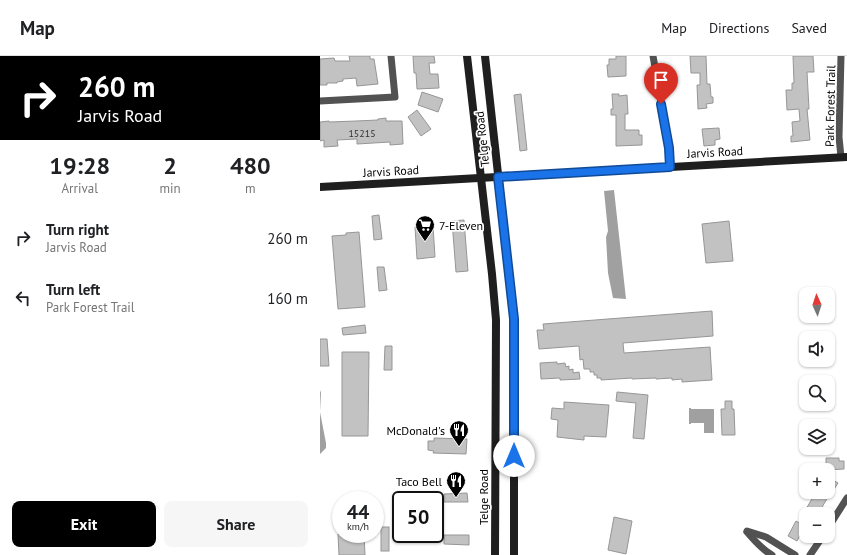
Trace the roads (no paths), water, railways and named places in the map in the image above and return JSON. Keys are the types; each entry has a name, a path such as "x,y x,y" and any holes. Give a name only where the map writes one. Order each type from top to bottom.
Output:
{"main road":[{"name":"Telge Road","path":"467,56 496,320 495,555"},
{"name":"Telge Road","path":"485,56 514,319 514,555"},
{"name":"Jarvis Road","path":"320,187 844,157"}],"street":[{"path":"320,102 395,97 391,56"},
{"path":"653,56 669,148 670,167"},
{"name":"Park Forest Trail","path":"841,56 838,137 844,157"},
{"path":"835,517 847,498"},
{"path":"772,555 765,551 747,531 766,537 795,555"},
{"path":"810,555 818,543"}],"place":[{"name":"7-Eleven","path":"425,242"},
{"name":"McDonald's","path":"459,447"},
{"name":"Taco Bell","path":"456,498"}]}
